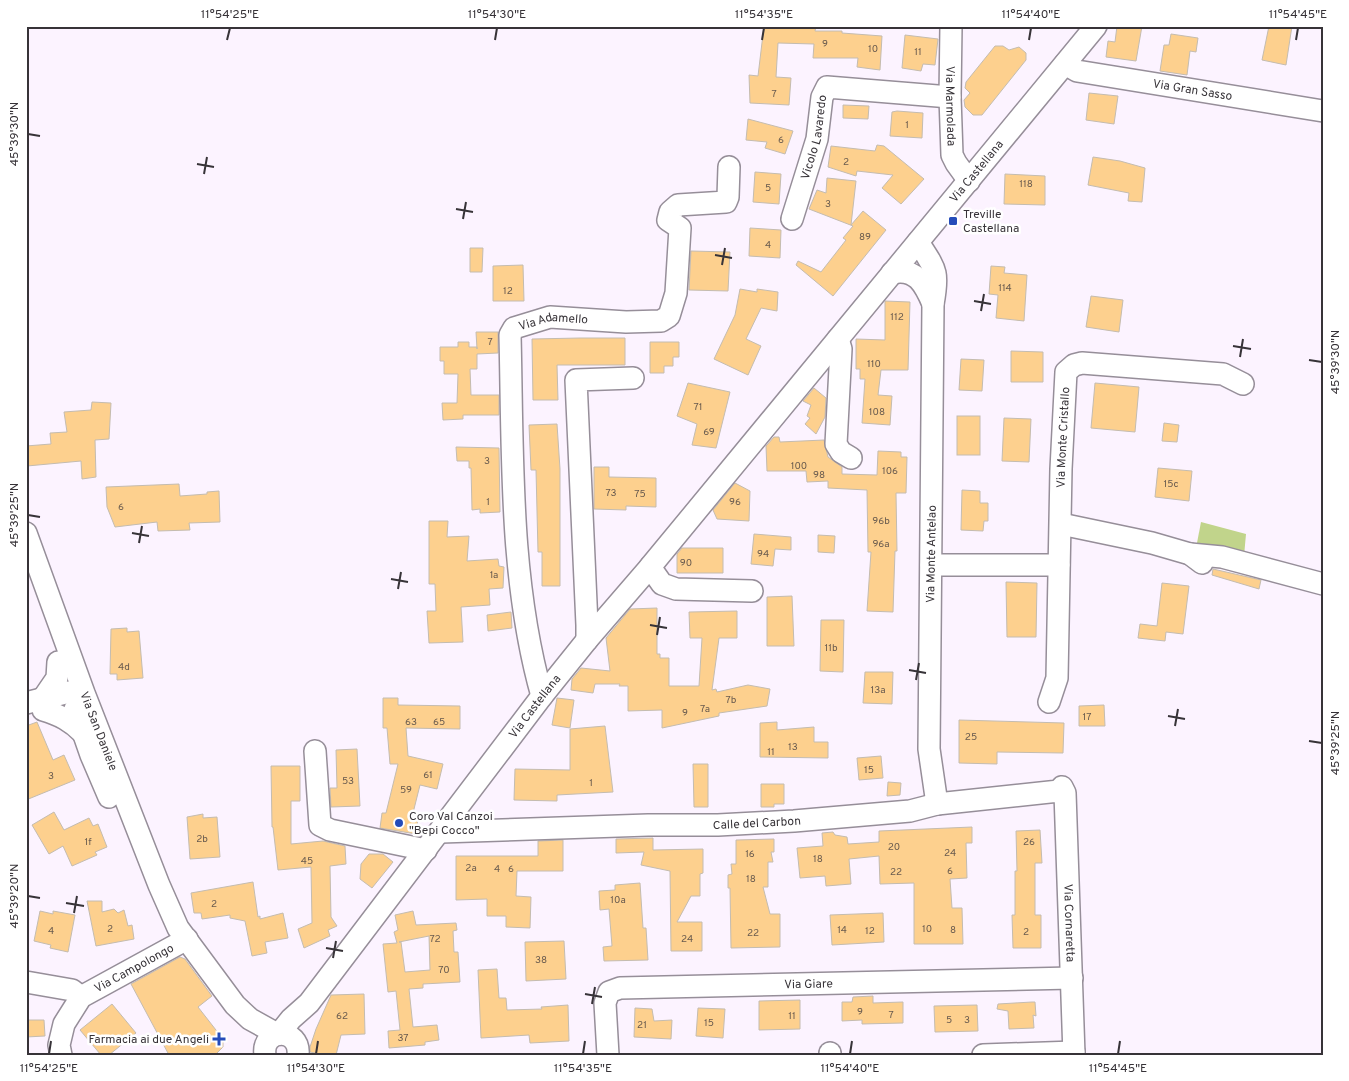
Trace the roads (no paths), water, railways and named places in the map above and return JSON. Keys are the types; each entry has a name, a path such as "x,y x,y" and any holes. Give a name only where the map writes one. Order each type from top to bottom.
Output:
{"street":[{"name":"Via Marmolada","path":"951,26 950,97 952,155 969,180"},
{"name":"Via Castellana","path":"271,1043 291,1019 309,1003 586,640 650,566 1096,26"},
{"name":"Via Gran Sasso","path":"1065,64 1077,71 1323,111"},
{"name":"Vicolo Lavaredo","path":"792,219 817,139 822,97 827,87 950,97"},
{"name":"Via Adamello","path":"542,696 527,628 516,541 510,335 514,328 550,316 626,322 661,321 669,316 676,293 680,228 668,220 670,212 678,205 726,202 728,197 729,167"},
{"name":"Via Monte Antelao","path":"918,242 931,261 937,284 933,304 930,749 937,804"},
{"path":"892,274 901,271 916,277 926,289 933,304"},
{"path":"838,339 842,349 836,444 841,452 851,458"},
{"name":"Via Monte Cristallo","path":"1049,702 1057,678 1066,372 1074,365 1082,363 1223,374 1243,384"},
{"path":"586,640 587,625 576,380 633,378"},
{"path":"1061,524 1152,543 1196,559 1222,556 1323,584"},
{"name":"Via San Daniele","path":"26,533 106,750 159,885 183,933"},
{"name":"Via San Daniele","path":"26,553 58,662 84,734 150,896 158,908 183,933 235,1005 250,1019 266,1026 271,1043 292,1037 298,1051"},
{"path":"931,565 1059,565"},
{"path":"650,566 662,584 676,590 752,591"},
{"path":"35,705 62,703 74,690 62,654 64,640"},
{"path":"35,705 57,678 58,662"},
{"path":"70,694 78,699 98,749 106,750"},
{"path":"35,705 65,719 84,734"},
{"path":"315,751 320,826 330,830 426,850"},
{"name":"Calle del Carbon","path":"441,832 648,825 718,825 794,821 910,811 937,804 1059,791 1062,787 1066,793"},
{"name":"Via Cornaretta","path":"1066,793 1074,1054"},
{"name":"Via Campolongo","path":"61,1055 59,1045 64,1024 81,997 183,933"},
{"name":"Via Giare","path":"608,1055 605,1003 609,992 620,988 1072,978"},
{"name":"Via Campolongo","path":"26,982 72,990 81,997"},
{"name":"Via Castellana","path":"298,1051 309,1003"},
{"path":"983,1055 1074,1054"}],"place":[{"name":"Treville Castellana","path":"953,221"},
{"name":"Coro Val Canzoi \"Bepi Cocco\"","path":"399,823"},
{"name":"Farmacia ai due Angeli","path":"219,1039"}]}
